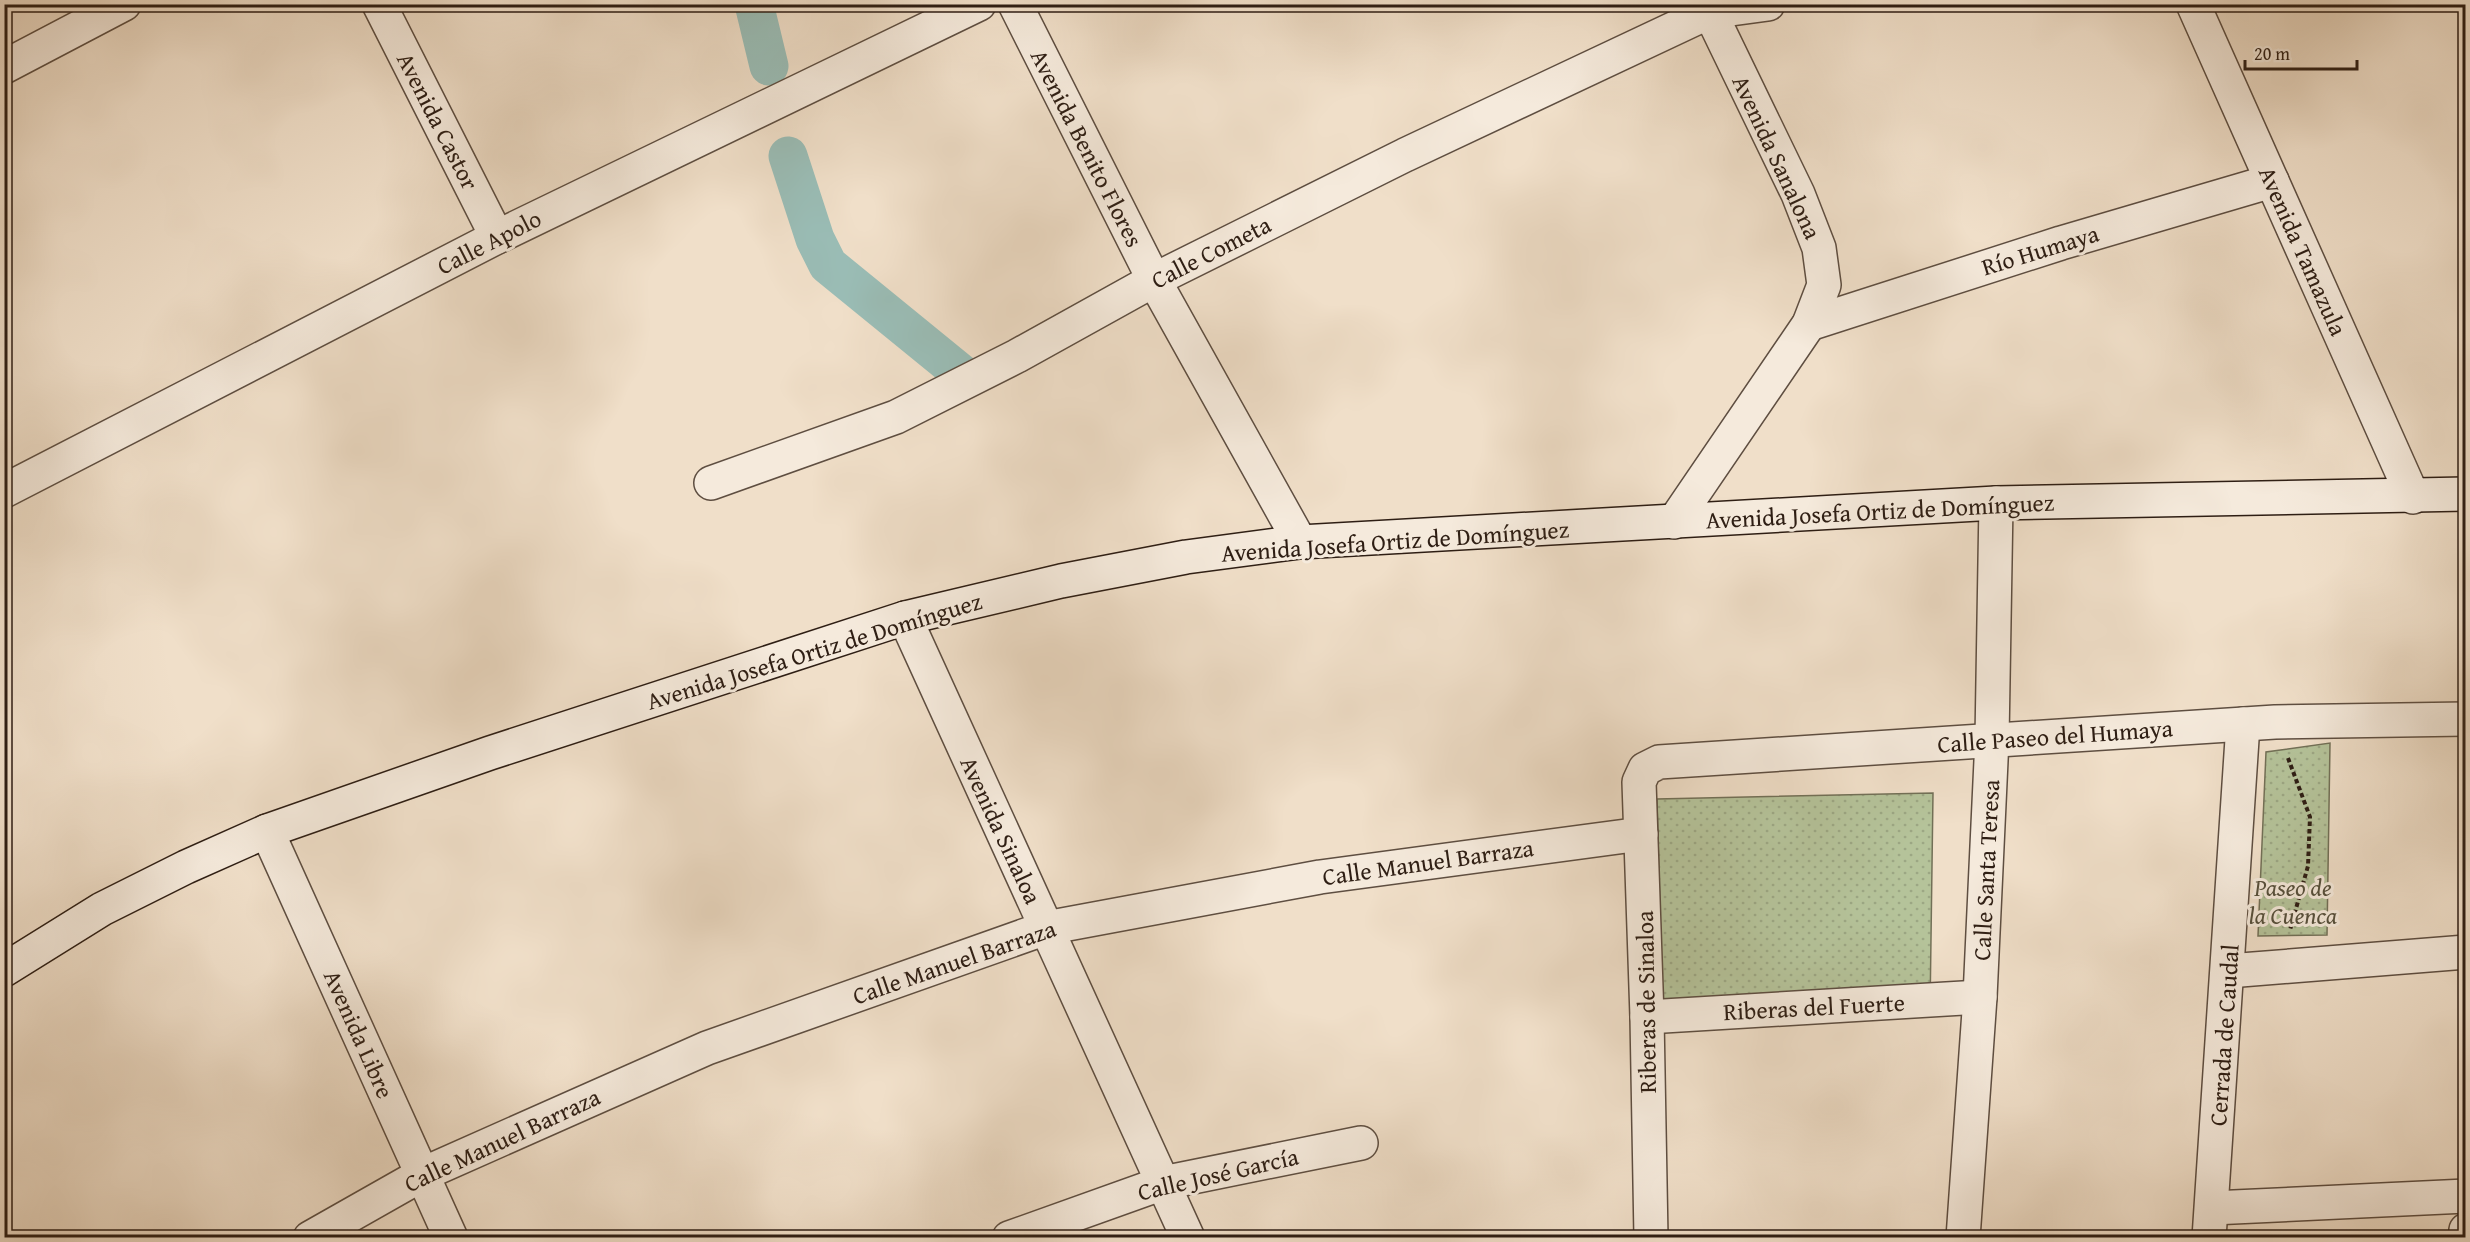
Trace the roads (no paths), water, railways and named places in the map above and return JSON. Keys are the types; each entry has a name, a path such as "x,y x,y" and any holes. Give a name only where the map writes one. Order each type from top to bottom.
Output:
{"street":[{"path":"4,67 124,4"},
{"name":"Avenida Castor","path":"379,4 497,237"},
{"name":"Calle Apolo","path":"4,491 497,237 979,4"},
{"name":"Avenida Benito Flores","path":"1015,4 1154,280 1300,542"},
{"name":"Calle Cometa","path":"711,483 896,417 1017,356 1154,280 1707,8 1768,4"},
{"name":"Avenida Tamazula","path":"2193,4 2413,497"},
{"name":"Avenida Sanalona","path":"1674,522 1809,324 1824,285 1819,248 1798,194 1707,8"},
{"name":"Río Humaya","path":"1809,324 2061,243 2272,181"},
{"name":"Avenida Josefa Ortiz de Domínguez","path":"4,970 102,909 186,867 267,831 490,753 904,618 1072,578 1186,557 1300,542 1996,503 2413,497 2466,494"},
{"name":"Calle Santa Teresa","path":"1963,1238 1980,997 1992,739 1996,503"},
{"name":"Avenida Sinaloa","path":"904,618 1188,1238"},
{"name":"Calle Paseo del Humaya","path":"1645,769 1659,762 1992,739 2259,723 2466,719"},
{"name":"Cerrada de Caudal","path":"2210,1223 2228,971 2259,723"},
{"name":"Riberas de Sinaloa","path":"1645,769 1639,782 1647,1017 1651,1238"},
{"name":"Avenida Libre","path":"267,831 451,1238"},
{"name":"Calle Manuel Barraza","path":"310,1238 423,1174 706,1048 1046,928 1320,877 1641,834"},
{"path":"2228,971 2466,952"},
{"name":"Riberas del Fuerte","path":"1647,1017 1980,997"},
{"name":"Calle José García","path":"1009,1238 1163,1183 1361,1143"},
{"path":"2210,1223 2466,1196"},
{"path":"2465,1238 2466,1230"}],"waterway":[{"path":"754,4 769,66"},
{"path":"788,156 815,239 828,265 963,375"}],"park label":[{"name":"Paseo de la Cuenca","path":"2293,901"}]}
